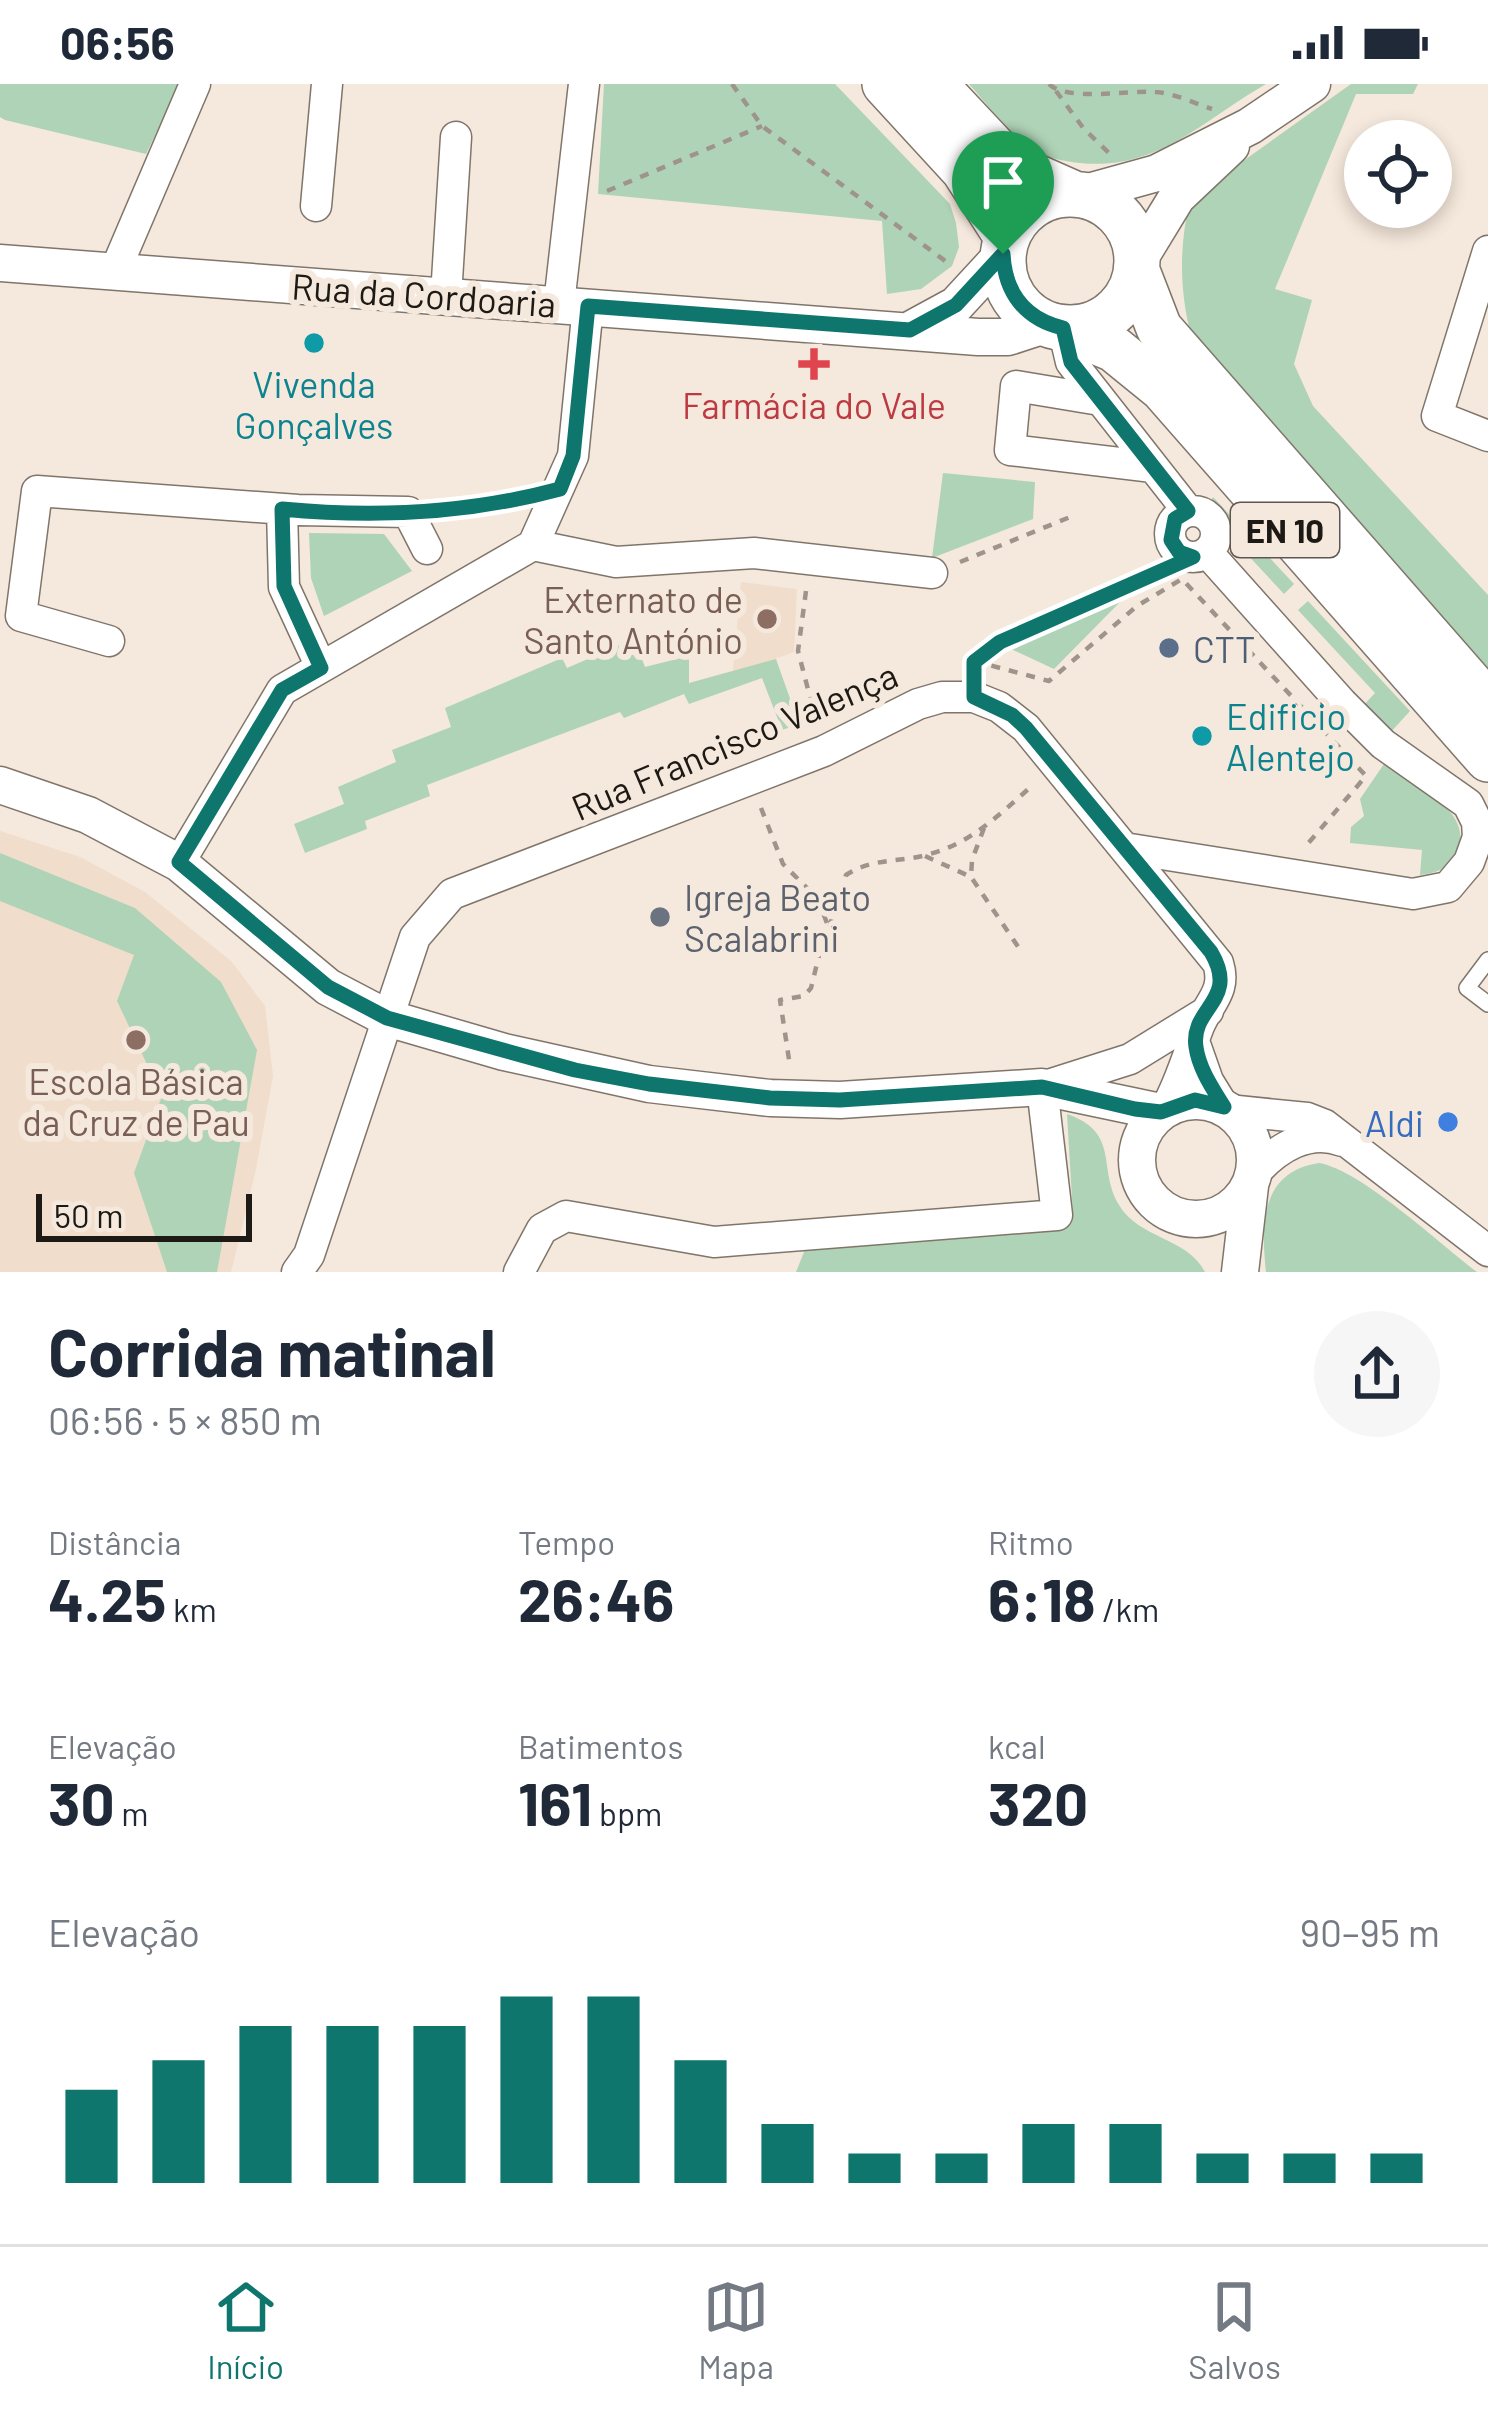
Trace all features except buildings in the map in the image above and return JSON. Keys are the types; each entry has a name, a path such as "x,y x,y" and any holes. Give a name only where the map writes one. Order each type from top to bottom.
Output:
{"main road":[{"name":"EN 10","path":"885,84 964,170 1005,246 1004,272 1018,304 1055,326 1114,349 1162,388 1488,759"},
{"name":"EN 10","path":"934,84 1011,166 1104,201 1122,217 1134,237 1138,266 1159,328 1488,704"},
{"path":"1005,246 1017,219 1032,204 1051,195 1077,193"},
{"path":"1055,326 1097,323 1112,314 1124,303 1138,266"}],"street":[{"path":"116,272 195,84"},
{"path":"316,206 327,84"},
{"path":"179,862 282,690 533,545 573,456 573,305 584,84"},
{"path":"1077,193 1157,173 1250,126 1312,84"},
{"path":"1138,266 1177,197 1250,126"},
{"path":"446,296 456,137"},
{"path":"915,330 964,297 1005,246"},
{"path":"1487,430 1437,416 1488,251"},
{"name":"Rua da Cordoaria","path":"0,263 1008,337 1055,326"},
{"path":"1055,326 1071,362 1188,511 1203,513 1214,524 1215,538 1200,554 1383,744 1468,804 1483,846 1458,876 1435,892 1413,894 1124,848"},
{"path":"1100,400 1016,386 1010,450 1153,466"},
{"path":"109,641 21,616 37,491 282,509 408,512 427,549"},
{"path":"282,509 284,586 321,668"},
{"path":"533,545 616,562 754,553 932,573"},
{"path":"974,697 1012,715 1218,963 1219,996 1164,1110 1142,1134 1136,1162"},
{"name":"Rua Francisco Valença","path":"297,1272 309,1255 415,937 452,894 824,752 918,704 974,697"},
{"path":"0,785 88,815 179,862 328,987 387,1018 503,1052 649,1084 770,1098 840,1100 1042,1087 1130,1059 1208,1011"},
{"path":"1195,1044 1208,1082 1254,1144 1235,1272"},
{"path":"1042,1087 1164,1110 1195,1100 1307,1118 1324,1125 1488,1251"},
{"path":"519,1272 542,1229 566,1216 714,1242 1057,1215 1042,1087"},
{"path":"1098,1100 1120,1127 1146,1192 1212,1244 1235,1272"},
{"path":"1170,1214 1185,1219 1216,1216 1230,1209 1280,1149 1300,1140 1322,1137 1348,1144"}],"lane":[{"path":"1488,960 1467,988 1488,1004"}],"path":[{"path":"732,84 763,126 952,266 964,297"},
{"path":"1049,84 1084,129 1121,164 1157,173"},
{"path":"1056,91 1160,92 1250,126"},
{"path":"607,191 763,126"},
{"path":"408,512 502,505 560,489"},
{"path":"932,573 1075,514"},
{"path":"974,662 1000,642 1200,554"},
{"path":"811,561 797,651 824,752"},
{"path":"974,662 1049,681 1137,606 1182,579 1366,776 1281,873"},
{"path":"974,662 974,697"},
{"path":"840,1100 788,1065 780,1000 804,996 811,988 846,875 880,860 925,856 965,842 1056,765"},
{"path":"751,780 783,864 817,898 827,922 824,945"},
{"path":"985,827 972,860 971,877 1001,928 1023,954"},
{"path":"925,856 971,877"}],"shaded area":[{"name":"Externato de Santo António","path":"741,582 797,589 794,652 733,670"},
{"name":"Escola Básica da Cruz de Pau","path":"0,831 80,857 145,892 231,961 265,1006 273,1076 231,1272 0,1272"}],"green space":[{"path":"0,84 180,84 146,154 5,120 0,117"},
{"path":"604,84 835,84 950,204 959,247 952,266 921,289 887,294 882,221 598,194"},
{"path":"969,84 1266,84 1157,151 1108,163 1080,163 1033,150"},
{"path":"1351,84 1418,84 1413,94 1356,94 1275,289 1312,300 1294,364 1313,406 1488,595 1488,670 1189,327 1182,263 1190,199"},
{"path":"943,473 1035,482 1033,519 932,558"},
{"path":"1213,497 1294,584 1284,594 1230,536 1221,515 1209,504"},
{"path":"309,533 384,534 412,571 324,616 311,578"},
{"path":"1122,600 1054,669 1009,648"},
{"path":"1308,601 1410,711 1389,734 1362,707 1375,693 1298,610"},
{"path":"634,639 645,667 689,656 689,683 776,659 799,724 782,730 762,678 689,704 684,694 624,718 620,712 427,785 430,796 365,821 367,829 305,853 294,824 344,804 338,787 396,762 392,750 451,727 445,708 562,658 567,668"},
{"path":"1384,764 1437,799 1457,822 1458,851 1443,869 1420,875 1422,850 1350,843 1351,827 1364,816 1360,799"},
{"path":"0,853 135,908 221,982 257,1050 217,1272 167,1272 134,1173 162,1096 117,1001 134,955 0,901"},
{"path":"1067,1114 1084,1122 1101,1141 1113,1191 1128,1216 1187,1252 1205,1272 796,1272 810,1237 1073,1215"},
{"path":"1319,1163 1378,1193 1477,1272 1266,1272 1268,1203 1285,1177"}],"place":[{"name":"Vivenda Gonçalves","path":"314,343"},
{"name":"Farmácia do Vale","path":"814,364"},
{"name":"Externato de Santo António","path":"767,619"},
{"name":"CTT","path":"1169,648"},
{"name":"Edificio Alentejo","path":"1202,736"},
{"name":"Igreja Beato Scalabrini","path":"660,917"},
{"name":"Escola Básica da Cruz de Pau","path":"136,1040"},
{"name":"Aldi","path":"1448,1122"}],"route":[{"path":"1003,254 1009,289 1018,304 1032,316 1063,328 1071,362 1188,511 1175,519 1170,532 1174,547 1193,557 1000,642 974,662 974,697 1012,715 1026,728 1218,963 1219,996 1200,1024 1195,1044 1208,1082 1224,1107 1195,1100 1161,1112 1042,1087 840,1100 770,1098 575,1070 387,1018 328,987 179,862 282,690 321,668 284,586 282,509 463,509 502,505 560,489 573,456 588,306 910,330 956,305 1003,254"}]}
